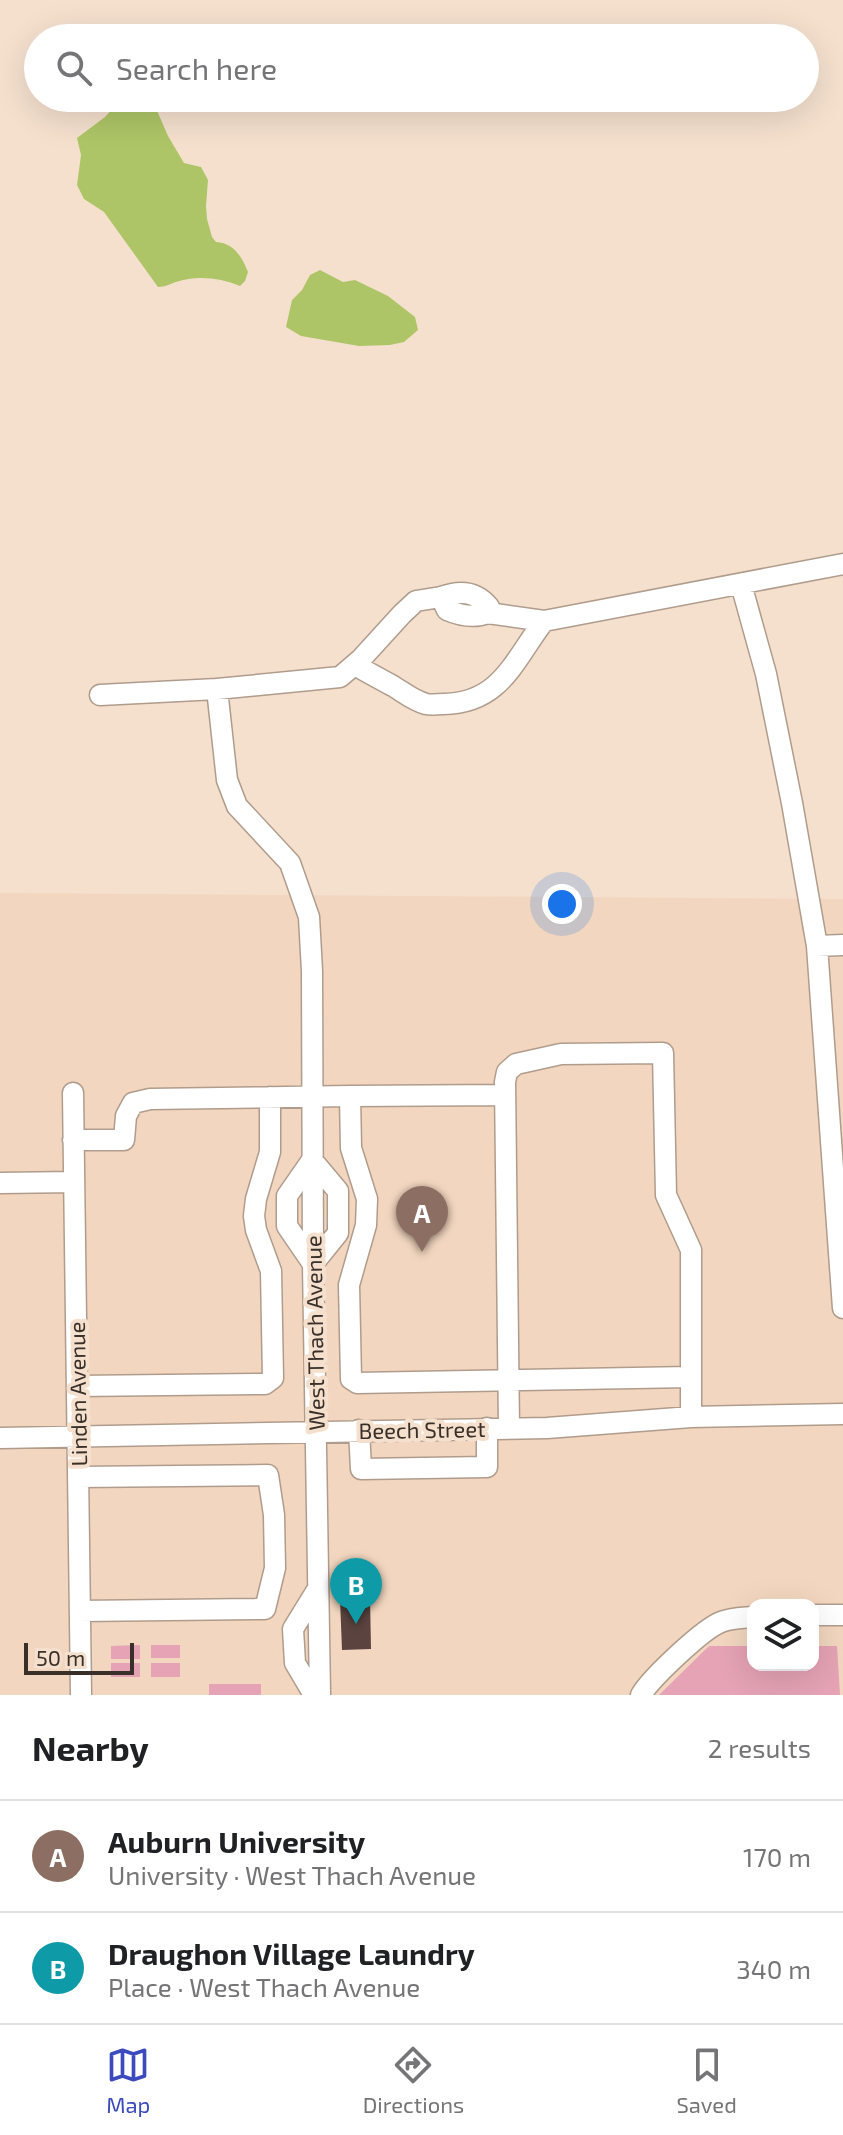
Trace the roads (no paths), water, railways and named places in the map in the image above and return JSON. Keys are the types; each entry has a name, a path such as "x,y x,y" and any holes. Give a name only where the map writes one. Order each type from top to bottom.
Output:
{"street":[{"path":"100,695 217,689 340,677 416,601 441,597 447,610 459,615 480,616 488,613 544,621 843,564"},
{"path":"741,584 766,674 817,946 843,1308"},
{"path":"355,665 427,704 456,704 474,700 493,689 511,670 544,621"},
{"name":"West Thach Avenue","path":"217,689 227,780 237,806 290,863 309,917 312,971 317,1695"},
{"path":"817,946 843,945"},
{"path":"509,1428 505,1082 507,1072 516,1064 561,1054 663,1053 666,1195 691,1250 691,1417"},
{"name":"Linden Avenue","path":"73,1093 81,1695"},
{"path":"73,1140 124,1140 126,1116 133,1103 150,1099 505,1095"},
{"path":"350,1096 351,1148 367,1199 366,1225 349,1285 351,1379 357,1383 690,1377"},
{"path":"77,1386 265,1384 273,1378 271,1271 254,1216 270,1152 270,1097"},
{"path":"0,1183 74,1182"},
{"name":"Beech Street","path":"0,1438 547,1428 691,1417 843,1414"},
{"path":"359,1430 361,1469 487,1467 487,1428"},
{"path":"78,1477 268,1475 274,1515 275,1568 265,1609 80,1611"},
{"path":"819,1615 843,1615"},
{"path":"641,1695 652,1679 720,1622 747,1617"}],"place":[{"name":"Auburn University","path":"422,1252"},
{"name":"Draughon Village Laundry","path":"356,1624"}]}
